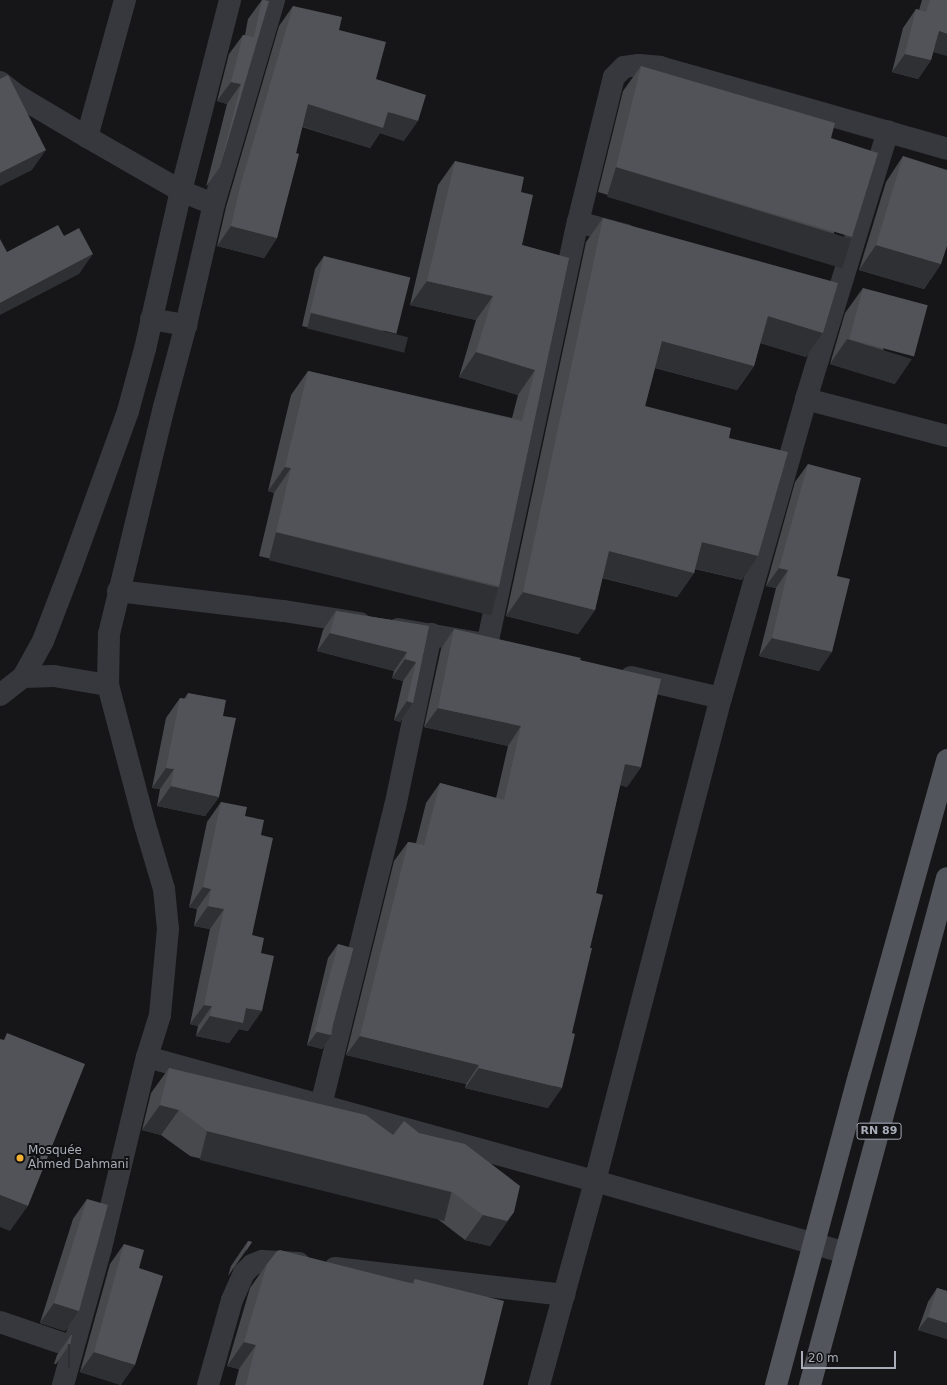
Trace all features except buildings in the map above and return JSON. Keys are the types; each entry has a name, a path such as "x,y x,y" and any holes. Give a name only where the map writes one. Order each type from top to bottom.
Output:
{"main road":[{"path":"776,1385 859,1076 947,760"},
{"name":"RN 89","path":"810,1385 947,878"}],"street":[{"path":"88,137 125,0"},
{"path":"0,695 23,677 43,641 128,411 145,349 181,191 230,0"},
{"path":"63,1385 101,1248 147,1057 160,1015 168,929 164,889 145,825 108,685 109,634 118,591 184,333 214,204 274,0"},
{"path":"118,591 284,610 432,634 495,647 578,222 614,77 624,67 639,65 660,67 947,148"},
{"path":"0,82 18,96 181,191 214,204"},
{"path":"539,1385 595,1181 721,698 806,399 888,131"},
{"path":"578,222 647,240"},
{"path":"816,286 839,292"},
{"path":"151,319 184,333"},
{"path":"806,399 947,436"},
{"path":"321,1105 395,807 432,634"},
{"path":"612,673 721,698"},
{"path":"23,677 54,676 108,685"},
{"path":"147,1057 595,1181 846,1253"},
{"path":"208,1385 239,1282 252,1265 262,1260 274,1260 564,1296"},
{"path":"0,1322 73,1347"}],"place":[{"name":"Mosquée Ahmed Dahmani","path":"20,1158"}]}
